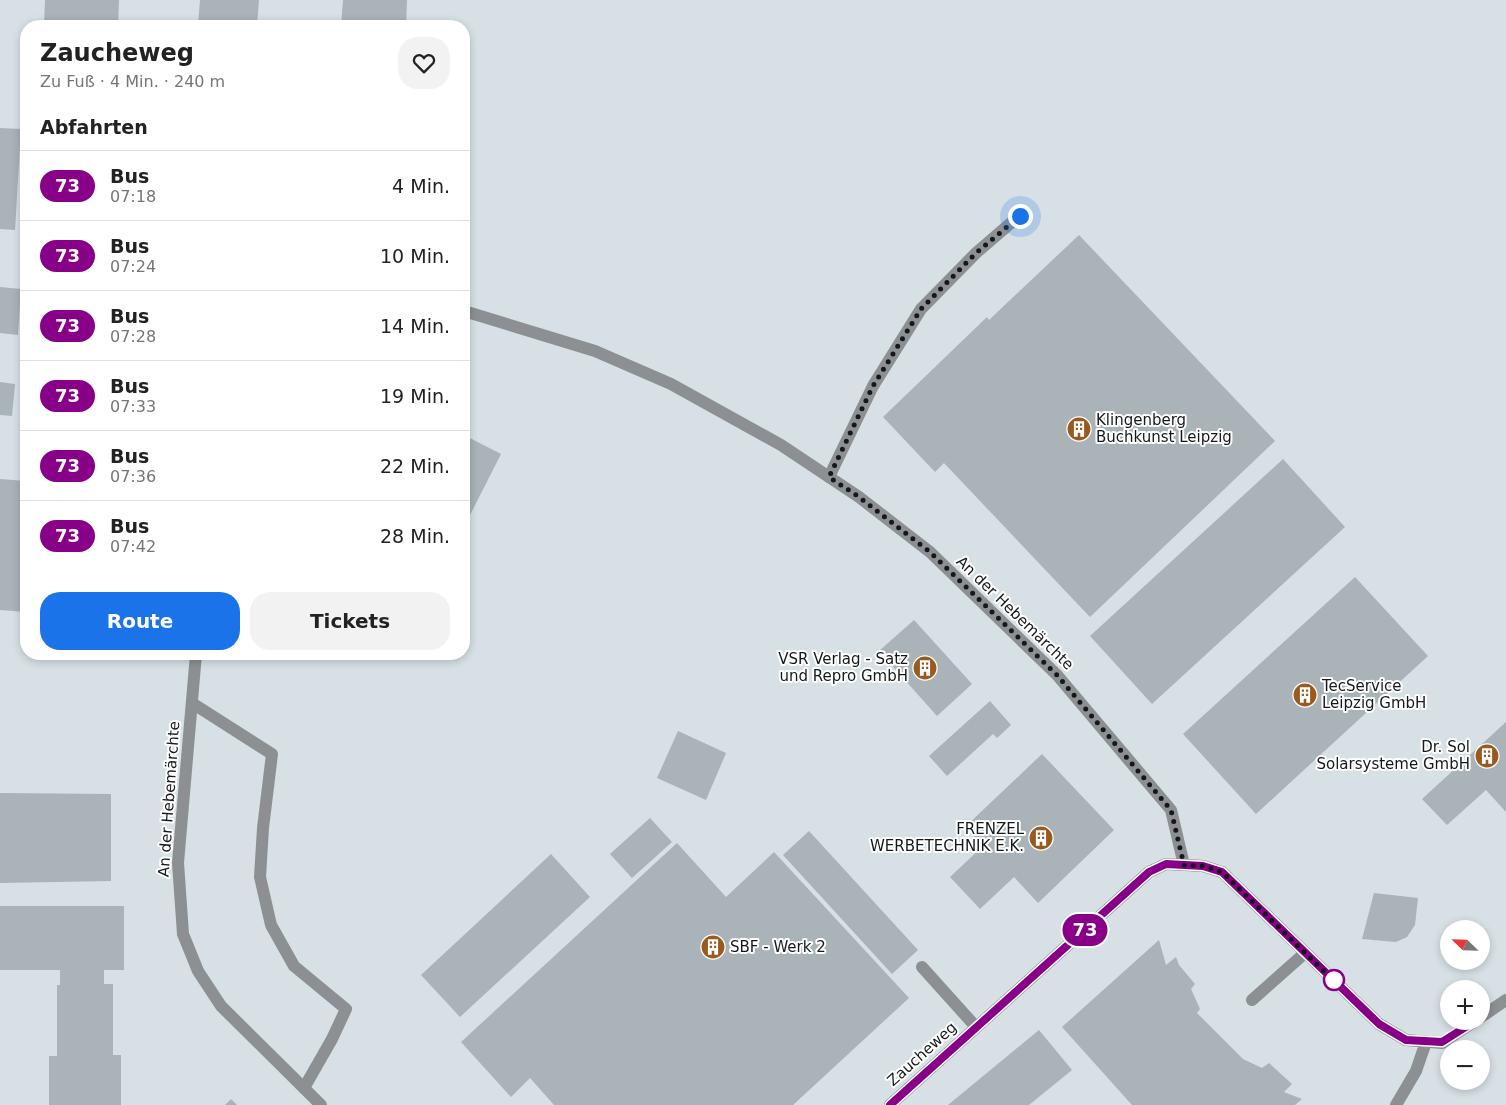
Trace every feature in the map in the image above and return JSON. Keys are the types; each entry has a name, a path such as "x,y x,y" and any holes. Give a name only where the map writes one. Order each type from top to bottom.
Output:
{"street":[{"path":"829,477 873,386 921,309 976,253 1020,216"},
{"name":"An der Hebemärchte","path":"470,313 595,351 671,384 781,445 859,497 930,552 1057,675 1171,810 1184,865"},
{"name":"An der Hebemärchte","path":"196,660 178,863 183,934 198,971 221,1006 321,1105"},
{"path":"192,703 272,754 263,828 260,877 271,925 294,966 346,1009 332,1039 304,1088"},
{"name":"Zaucheweg","path":"890,1105 1149,872 1166,864 1184,865"},
{"path":"1184,865 1203,866 1222,872 1379,1024 1406,1040 1426,1042 1442,1042 1461,1030"},
{"path":"1252,1000 1306,953"},
{"path":"922,967 976,1027"},
{"path":"1490,1011 1506,1000"},
{"path":"1396,1105 1416,1071 1426,1042"}],"building":[{"path":"45,0 119,0 118,20 44,20"},
{"path":"200,0 259,0 257,20 198,20"},
{"path":"343,0 407,0 406,20 341,20"},
{"path":"0,128 20,129 15,230 0,229"},
{"name":"Klingenberg Buchkunst Leipzig","path":"1079,235 1275,441 1090,617 944,463 935,472 883,417 987,317 989,320"},
{"path":"0,287 20,289 18,335 0,333"},
{"path":"0,382 15,384 12,416 0,415"},
{"path":"470,438 501,454 470,515"},
{"path":"1283,459 1345,527 1152,704 1090,636"},
{"path":"0,479 20,481 20,612 0,610"},
{"name":"TecService Leipzig GmbH","path":"1355,577 1428,656 1256,814 1183,734"},
{"name":"VSR Verlag - Satz und Repro GmbH","path":"914,620 972,684 937,716 879,651"},
{"path":"990,701 1011,725 997,738 993,734 947,776 929,756"},
{"name":"Dr. Sol Solarsysteme GmbH","path":"1506,722 1506,812 1486,790 1447,825 1422,799"},
{"path":"678,731 726,753 706,800 657,778"},
{"name":"FRENZEL WERBETECHNIK E.K.","path":"1042,754 1114,830 1038,903 1014,877 980,909 950,877 983,846 965,827"},
{"path":"0,793 111,794 111,881 0,883"},
{"path":"650,818 672,842 632,878 610,854"},
{"path":"809,831 918,950 892,974 783,855"},
{"name":"SBF - Werk 2","path":"677,843 726,897 774,852 909,998 793,1105 554,1105 530,1078 511,1097 461,1042"},
{"path":"551,854 590,897 460,1017 421,975"},
{"path":"1374,893 1418,898 1415,925 1407,937 1396,942 1362,939"},
{"path":"0,906 124,906 124,970 104,970 104,984 113,984 113,1055 121,1055 121,1105 49,1105 49,1056 57,1056 57,985 60,985 60,970 0,970"},
{"path":"1159,940 1166,965 1176,957 1179,965 1195,984 1191,989 1200,1009 1197,1013 1243,1059 1262,1068 1269,1063 1292,1084 1284,1092 1302,1099 1295,1105 1132,1105 1062,1027"},
{"path":"1039,1030 1072,1070 1029,1105 948,1105"},
{"path":"231,1099 237,1105 225,1105"}],"bus line":[{"name":"73","path":"890,1105 1149,872 1166,864 1203,866 1222,872 1379,1024 1406,1040 1442,1042 1461,1030"}],"place":[{"name":"Klingenberg Buchkunst Leipzig","path":"1079,429"},
{"name":"VSR Verlag - Satz und Repro GmbH","path":"925,668"},
{"name":"TecService Leipzig GmbH","path":"1305,695"},
{"name":"Dr. Sol Solarsysteme GmbH","path":"1487,756"},
{"name":"FRENZEL WERBETECHNIK E.K.","path":"1041,838"},
{"name":"SBF - Werk 2","path":"713,947"}],"route":[{"path":"1020,216 976,253 921,309 873,386 829,477 859,497 930,552 1057,675 1171,810 1184,865 1203,866 1222,872 1335,982 1334,980"}]}
